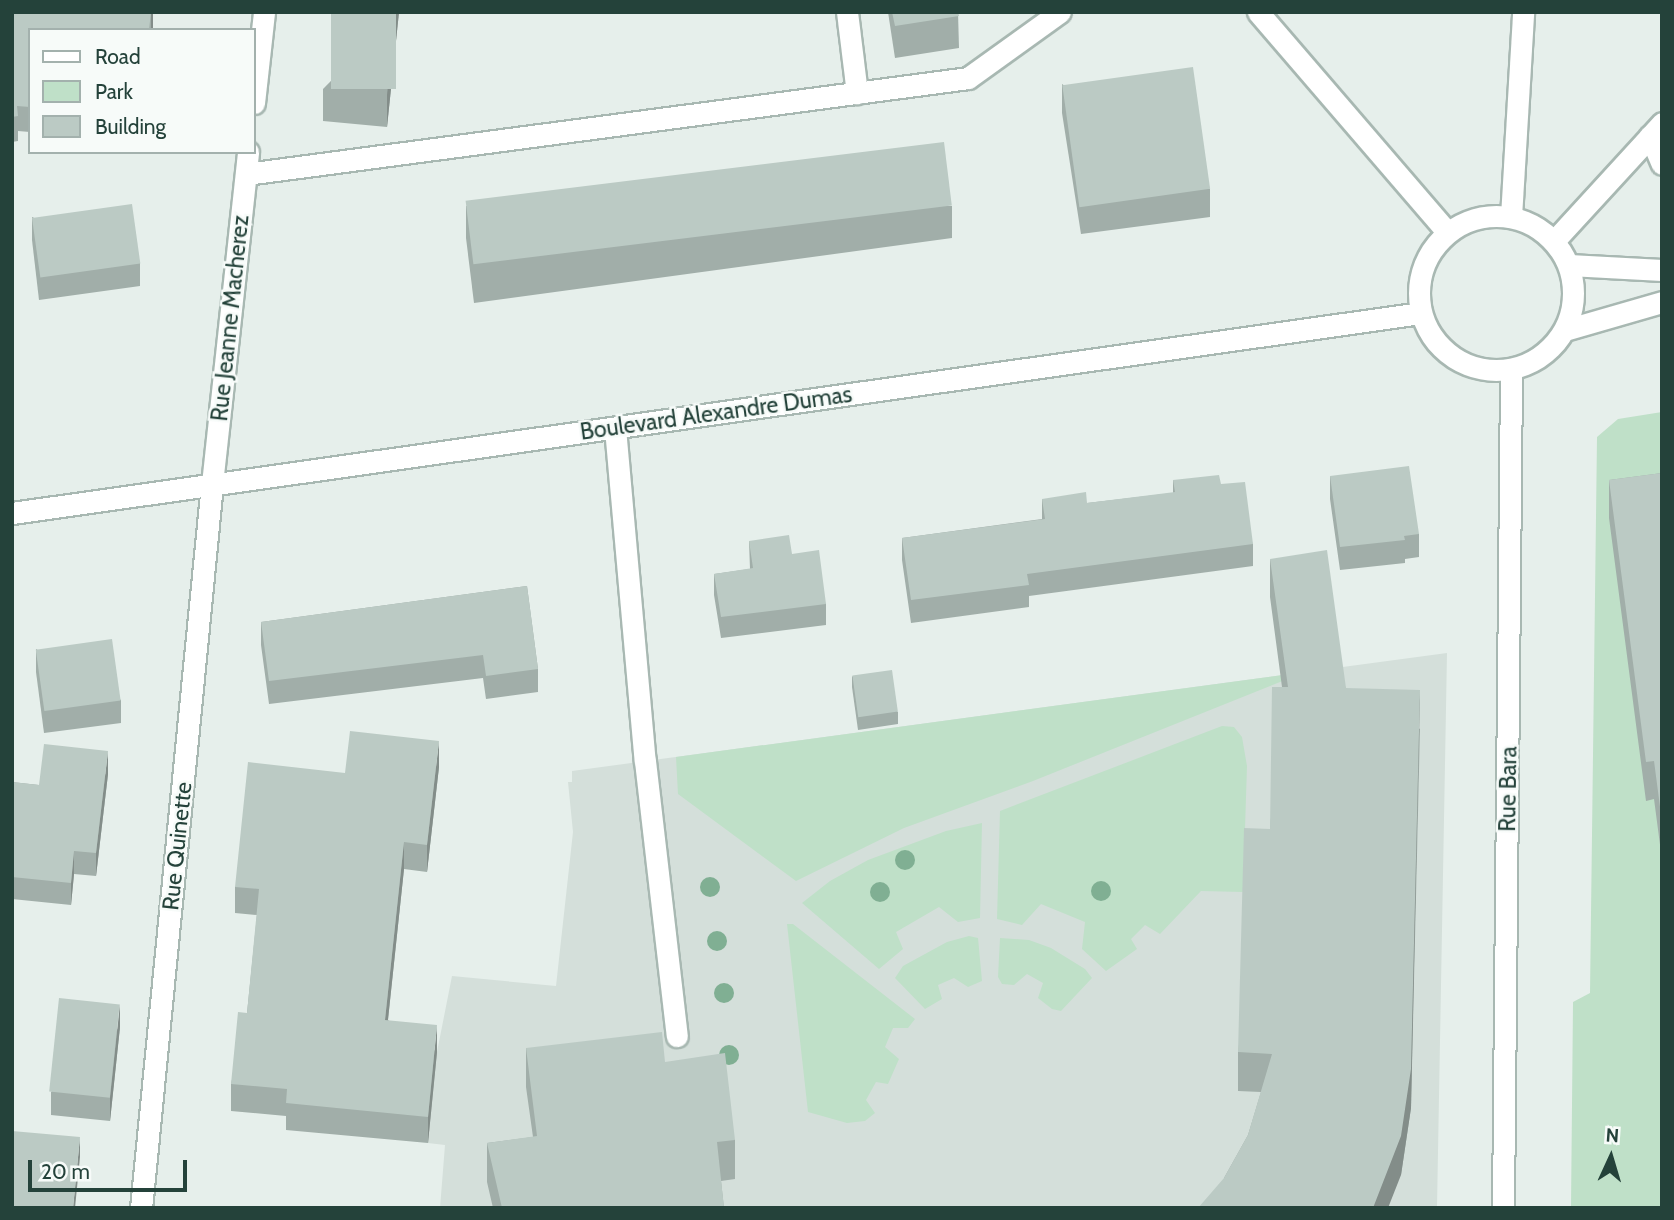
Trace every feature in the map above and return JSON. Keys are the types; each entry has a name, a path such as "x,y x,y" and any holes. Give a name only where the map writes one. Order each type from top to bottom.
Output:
{"street":[{"path":"256,85 264,12"},
{"path":"846,12 857,93"},
{"path":"247,163 968,78 1060,12"},
{"path":"1258,12 1447,232"},
{"path":"1511,217 1523,12"},
{"path":"1554,241 1656,129"},
{"path":"1656,129 1662,164"},
{"name":"Rue Jeanne Macherez","path":"212,484 247,163"},
{"path":"1478,217 1511,217 1535,226 1554,241 1569,265 1573,309 1565,330 1551,347 1533,361 1511,369 1482,370 1455,359 1433,340 1420,313 1418,283 1427,254 1447,232 1478,217"},
{"path":"1569,265 1662,270"},
{"path":"1565,330 1662,302"},
{"name":"Boulevard Alexandre Dumas","path":"12,513 1420,313"},
{"name":"Rue Bara","path":"1503,1208 1511,369"},
{"path":"615,428 645,761 677,1036"},
{"name":"Rue Quinette","path":"141,1208 212,484"}],"shaded area":[{"path":"1447,653 1437,1208 440,1208 445,1145 428,1143 437,1052 452,976 556,986 573,832 568,782 572,782 572,771"}],"green space":[{"path":"1662,412 1662,1208 1571,1208 1573,1002 1590,993 1597,437 1618,419"},
{"path":"1305,672 1033,781 904,828 796,881 678,794 676,757"},
{"path":"1222,726 1234,727 1242,737 1247,766 1243,892 1201,891 1160,934 1145,925 1131,939 1137,949 1106,971 1082,949 1085,922 1041,904 1022,925 997,919 1000,811"},
{"path":"982,823 980,918 958,922 939,907 896,932 903,949 879,969 802,903 830,881 868,860 946,831"},
{"path":"787,924 793,924 915,1019 908,1028 893,1028 885,1047 899,1059 888,1084 876,1082 866,1100 875,1113 865,1121 847,1123 808,1112"},
{"path":"969,936 978,938 982,981 968,987 954,978 938,985 942,999 925,1009 895,978 903,966 947,942"},
{"path":"1000,938 1029,940 1051,948 1085,969 1092,978 1061,1011 1052,1009 1038,998 1043,983 1027,974 1014,985 1002,984 998,977"}],"building":[{"path":"12,12 151,12 149,28 28,28 28,107 17,106 18,116 12,117"},
{"path":"331,12 396,12 396,89 331,89"},
{"path":"892,12 958,12 959,16 895,26"},
{"path":"1193,67 1210,189 1079,207 1062,85"},
{"path":"944,142 952,206 473,264 466,201"},
{"path":"132,204 140,263 40,277 32,218"},
{"path":"1409,466 1419,534 1404,536 1405,540 1340,547 1330,476"},
{"path":"1662,473 1662,822 1654,761 1646,762 1609,480"},
{"path":"1219,475 1221,484 1245,482 1253,544 1027,574 1029,585 911,600 902,538 1045,519 1042,499 1086,492 1087,503 1175,492 1173,480"},
{"path":"789,535 792,554 819,550 826,604 721,617 714,574 753,568 749,541"},
{"path":"1327,550 1346,688 1420,690 1411,1069 1401,1136 1373,1208 1198,1208 1224,1178 1248,1135 1272,1054 1238,1052 1244,828 1270,829 1272,687 1288,687 1270,559"},
{"path":"527,586 538,669 486,676 483,655 269,681 261,622"},
{"path":"112,639 121,700 44,711 36,650"},
{"path":"892,670 898,712 858,717 852,676"},
{"path":"350,731 439,741 427,845 404,842 385,1020 437,1025 428,1117 286,1103 287,1089 231,1084 238,1012 247,1013 259,889 235,887 248,762 345,773"},
{"path":"44,744 108,751 96,853 74,851 71,883 12,877 12,782 39,785"},
{"path":"59,998 120,1004 110,1098 49,1091"},
{"path":"662,1032 665,1062 725,1053 735,1140 717,1142 724,1208 502,1208 487,1143 537,1136 526,1048"},
{"path":"12,1131 80,1137 73,1208 12,1208"}]}
